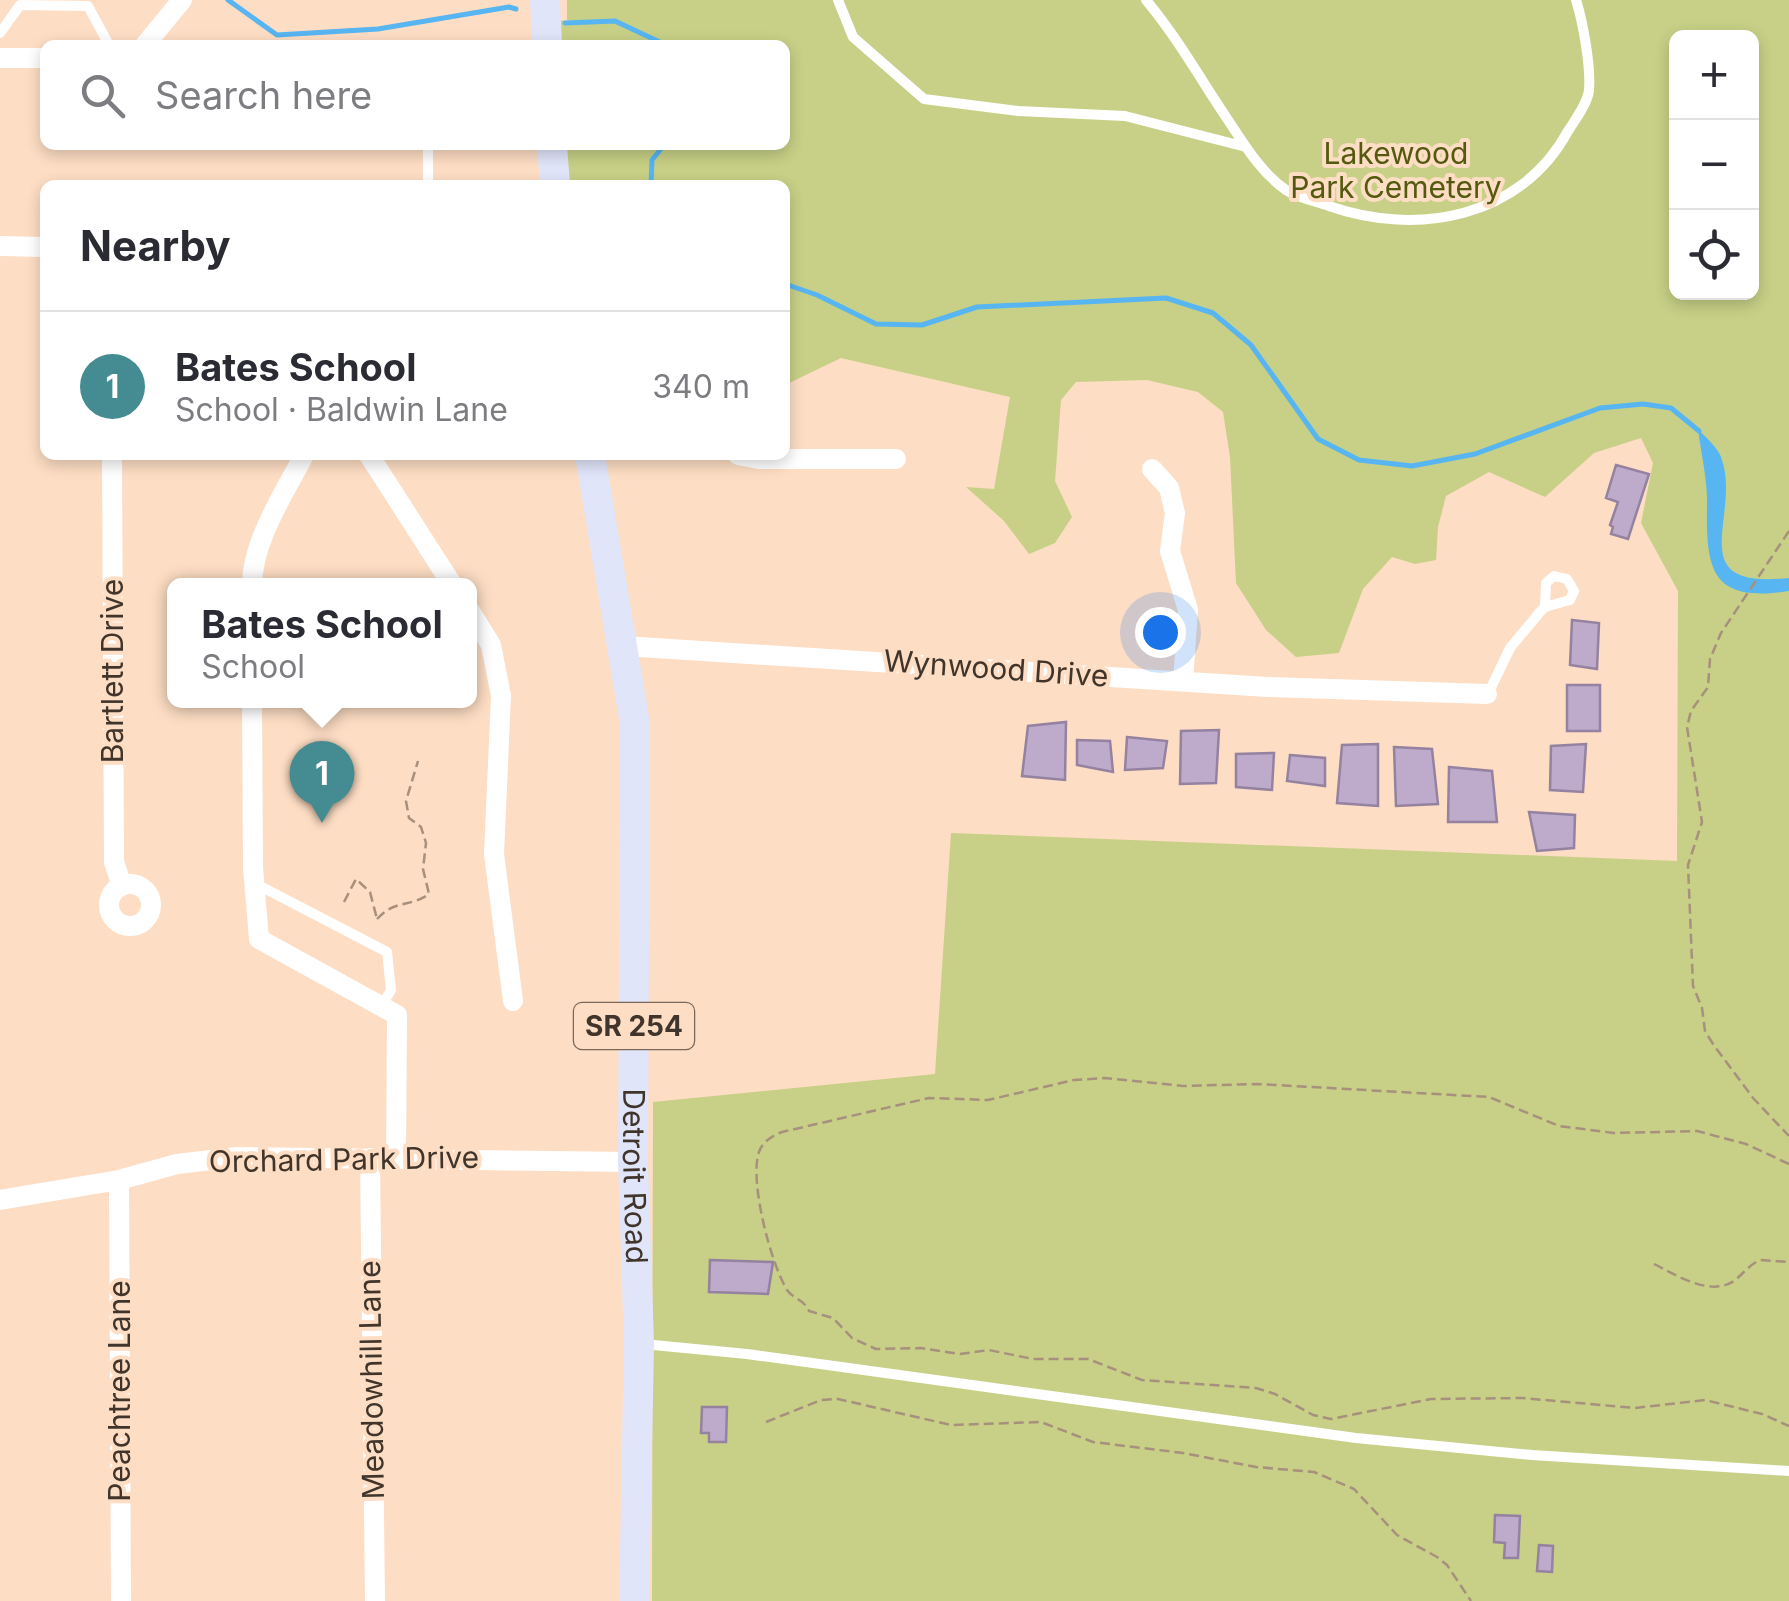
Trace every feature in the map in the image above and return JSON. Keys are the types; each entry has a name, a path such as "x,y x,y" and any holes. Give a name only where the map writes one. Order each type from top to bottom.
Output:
{"main road":[{"path":"545,0 546,40"},
{"path":"552,150 555,180"},
{"name":"Detroit Road","path":"591,460 635,724 633,1162 639,1344 634,1601"}],"street":[{"path":"149,40 182,0"},
{"path":"0,58 40,58"},
{"path":"0,246 40,247"},
{"path":"790,459 896,459"},
{"name":"Bartlett Drive","path":"112,460 114,862 122,886"},
{"path":"252,578 264,537 302,460"},
{"path":"372,460 448,578"},
{"path":"1152,470 1169,488 1175,513 1170,552 1188,610 1183,681"},
{"path":"477,623 491,646 501,696 494,854 514,1002"},
{"name":"Wynwood Drive","path":"624,646 1183,681 1488,694"},
{"path":"252,708 254,883 259,939 397,1015 396,1158"},
{"name":"Orchard Park Drive","path":"0,1200 119,1180 178,1164 238,1157 633,1162"},
{"name":"Meadowhill Lane","path":"370,1158 375,1601"},
{"name":"Peachtree Lane","path":"119,1180 121,1601"}],"lane":[{"path":"838,0 853,37 924,99 1018,111 1125,116 1246,147"},
{"path":"1146,0 1246,147 1287,191 1360,217 1397,220 1440,218 1506,198 1536,176 1558,150 1589,93 1576,0"},
{"path":"0,33 20,5 88,6 105,40"},
{"path":"428,150 428,180"},
{"path":"1488,694 1510,648 1545,607"},
{"path":"254,883 387,952 391,990 381,1006"},
{"path":"639,1344 747,1354 1396,1442 1789,1471"}],"path":[{"path":"1789,530 1712,652 1709,684 1687,726 1702,822 1688,865 1692,980 1705,1031 1713,1044 1744,1087 1789,1136"},
{"path":"344,902 356,878 370,892 377,920 397,904 416,903 429,894 424,869 426,843 421,827 409,818 406,802 418,760"},
{"path":"1789,1164 1746,1144 1696,1130 1614,1133 1559,1126 1489,1097 1258,1084 1183,1086 1095,1078 994,1099 929,1098 782,1132 764,1143 757,1171 766,1234 787,1291 805,1302 809,1311 833,1318 852,1338 876,1349 921,1348 960,1354 989,1350 1034,1359 1088,1358 1142,1380 1266,1390 1305,1412 1331,1419 1431,1400 1522,1398 1642,1408 1705,1400 1762,1414 1789,1426"},
{"path":"1654,1264 1692,1282 1714,1286 1730,1283 1760,1260 1789,1262"},
{"path":"766,1422 814,1402 838,1398 950,1426 1041,1422 1092,1442 1314,1472 1354,1489 1396,1536 1447,1565 1471,1601"}],"green space":[{"name":"Lakewood Park Cemetery","path":"567,0 1789,0 1789,1601 652,1601 653,1102 935,1074 951,833 1677,861 1678,591 1641,523 1653,463 1641,438 1594,453 1545,497 1489,472 1446,496 1438,527 1436,560 1415,564 1392,557 1363,589 1339,653 1296,657 1266,630 1236,583 1230,457 1223,412 1198,392 1147,380 1076,382 1061,400 1055,481 1072,517 1055,543 1029,554 1004,521 966,487 994,489 1010,397 841,358 790,383 790,180 569,180 566,150 790,150 790,40 558,40 556,20 584,22 567,20"}],"water":[{"path":"1698,429 1722,460 1726,482 1722,545 1725,561 1735,573 1756,579 1789,578 1789,591 1744,592 1729,587 1712,565"}],"building":[{"path":"1616,465 1649,474 1628,539 1611,534 1618,502 1606,498"},
{"path":"1572,620 1599,623 1597,669 1570,665"},
{"path":"1567,685 1600,685 1600,731 1567,731"},
{"path":"1066,722 1065,780 1022,776 1028,726"},
{"path":"1219,730 1216,783 1180,784 1181,731"},
{"path":"1127,737 1167,741 1163,768 1125,770"},
{"path":"1077,740 1110,741 1113,772 1077,765"},
{"path":"1378,744 1378,806 1337,803 1342,745"},
{"path":"1586,744 1583,792 1550,790 1551,746"},
{"path":"1394,747 1432,749 1438,804 1396,806"},
{"path":"1274,753 1272,790 1236,787 1236,754"},
{"path":"1290,755 1325,758 1325,786 1287,781"},
{"path":"1449,767 1492,771 1497,822 1448,822"},
{"path":"1529,812 1575,815 1574,848 1537,851"},
{"path":"710,1260 773,1262 768,1294 709,1292"},
{"path":"702,1407 727,1407 726,1442 709,1442 709,1433 701,1433"},
{"path":"1495,1515 1520,1516 1518,1558 1504,1558 1505,1543 1494,1542"},
{"path":"1539,1545 1553,1546 1552,1572 1537,1571"}],"waterway":[{"path":"228,0 277,35 378,29 516,9"},
{"path":"565,23 615,21 655,40"},
{"path":"651,180 652,160 660,150"},
{"path":"790,286 876,324 922,325 977,307 1166,298 1213,313 1251,345 1318,439 1359,460 1412,466 1475,454 1600,408 1643,404 1671,408 1699,431"}],"place":[{"name":"Bates School","path":"322,823"}]}
